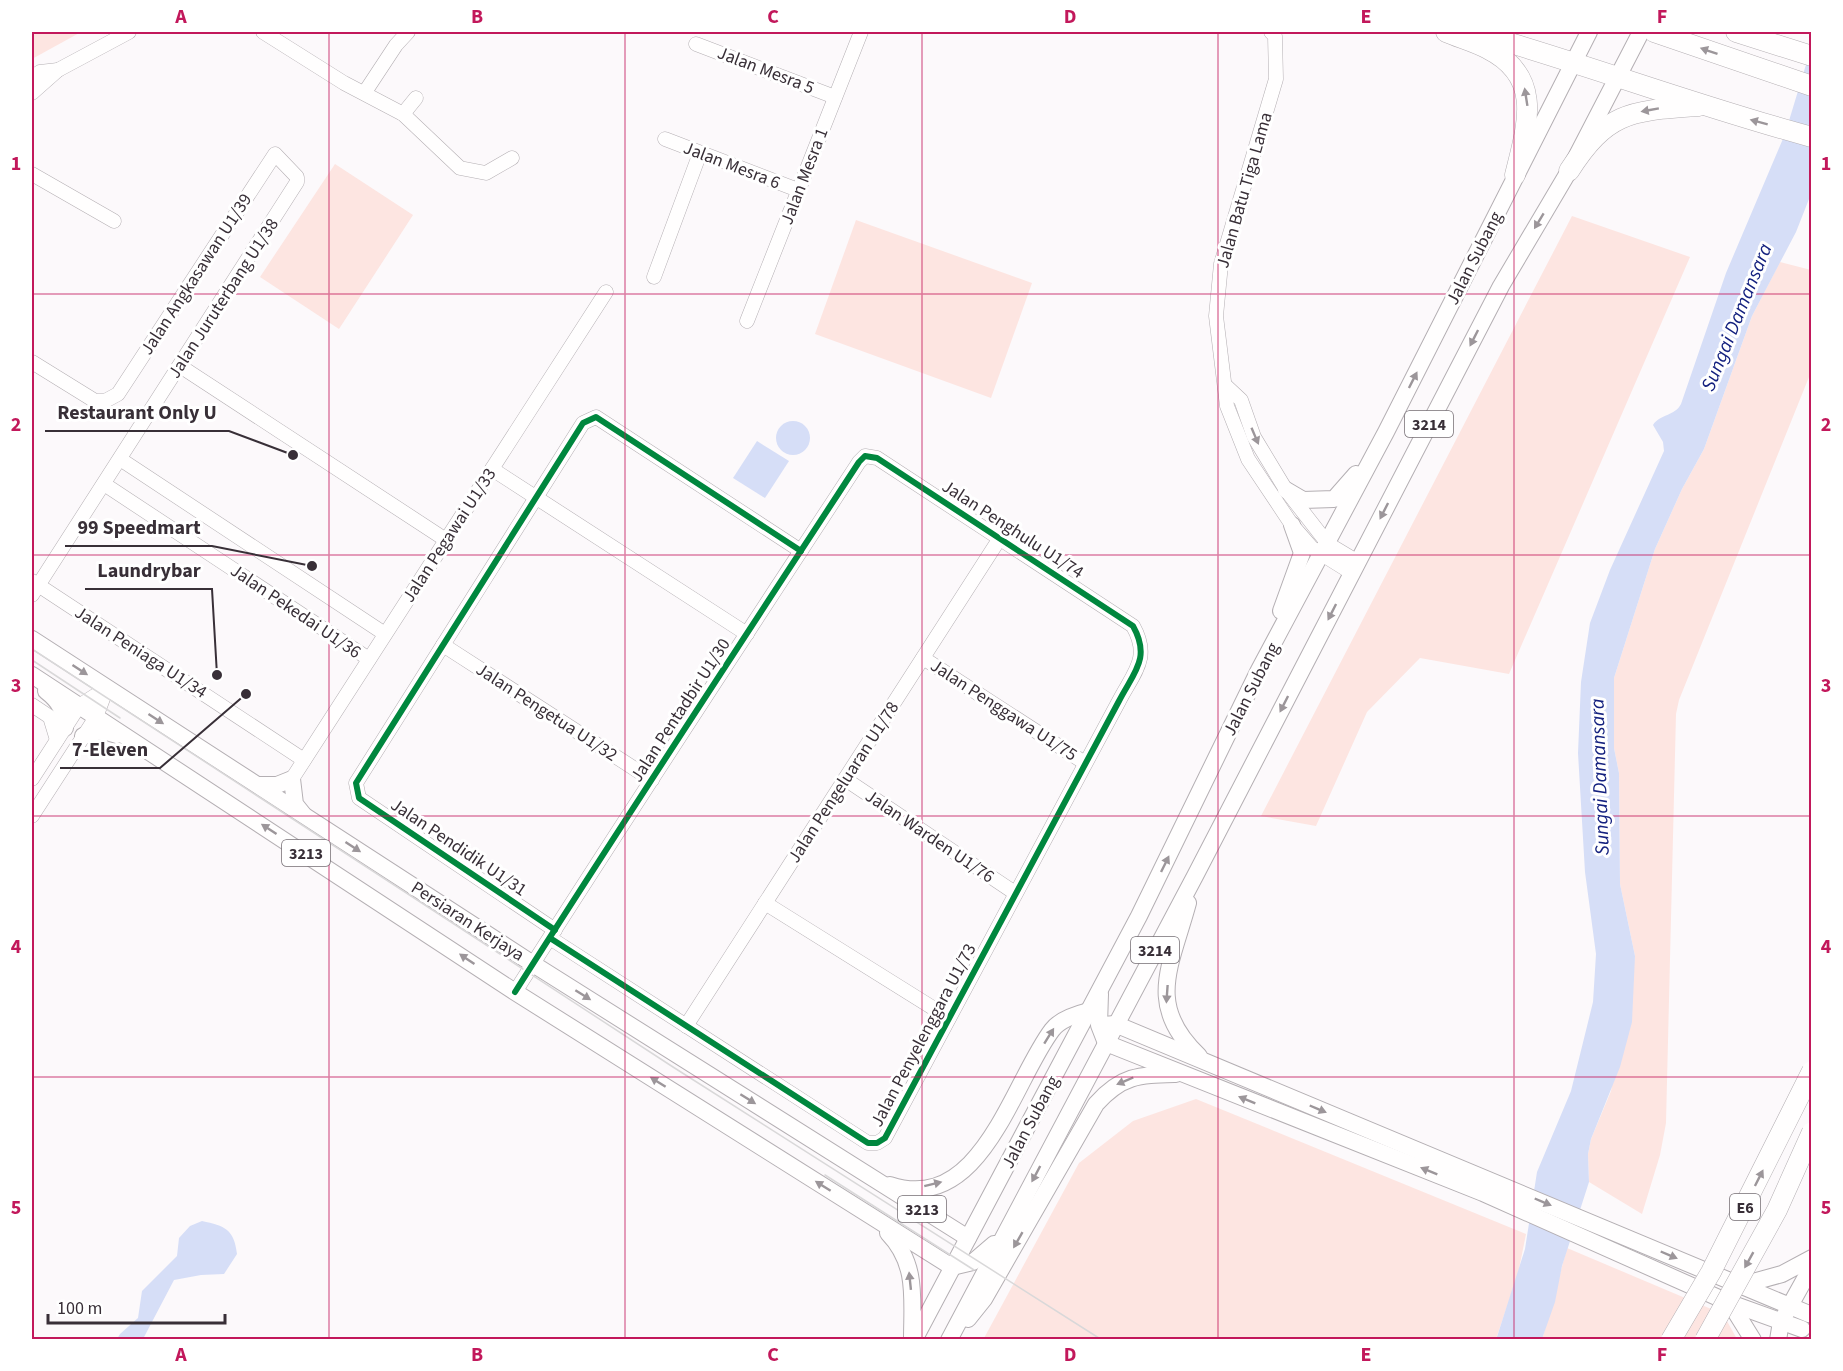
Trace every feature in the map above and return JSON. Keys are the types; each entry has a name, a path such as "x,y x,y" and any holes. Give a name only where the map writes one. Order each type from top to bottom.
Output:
{"highway":[{"path":"1446,32 1489,49 1511,65 1520,75 1526,89 1528,107 1515,175"},
{"path":"1473,32 1574,61 1747,119 1812,136"},
{"path":"1654,32 1812,86"},
{"path":"1736,32 1812,56"},
{"path":"1569,171 1587,142 1611,123 1654,109 1708,105"},
{"name":"E6","path":"1671,1340 1732,1232 1812,1071"},
{"name":"E6","path":"1705,1340 1777,1210 1812,1132"}],"main road":[{"name":"Jalan Subang","path":"913,1340 1072,1042 1101,1020 1195,876 1501,286 1569,171 1641,32"},
{"name":"Jalan Subang","path":"1101,1020 1100,990 1259,670 1386,432 1587,35"},
{"path":"1286,490 1303,500 1334,499 1344,490 1386,432"},
{"path":"1259,670 1302,553 1292,525"},
{"name":"Persiaran Kerjaya","path":"32,637 533,964 968,1238"},
{"name":"Persiaran Kerjaya","path":"32,675 515,992 952,1267"},
{"path":"32,680 55,698 65,714 61,734"},
{"path":"83,736 95,731 106,731 172,766"},
{"path":"256,784 277,785 292,779 295,804 304,815"},
{"path":"1195,876 1166,998 1173,1026 1206,1062"},
{"path":"876,1180 903,1189 936,1185 967,1168 986,1146 1053,1028 1074,1015 1101,1020 1206,1062 1611,1239 1742,1285 1790,1305 1805,1323"},
{"path":"1101,1020 1106,1042 1183,1074 1486,1186"},
{"name":"Jalan Subang","path":"950,1337 1106,1042"},
{"path":"950,1337 973,1315 984,1299 1096,1104 1109,1089 1130,1078 1183,1074"},
{"path":"872,1217 898,1244 907,1259 912,1300 913,1340"},
{"path":"952,1267 973,1262 982,1257 1009,1226"},
{"path":"968,1238 973,1262 969,1302"},
{"path":"1611,1239 1730,1303 1781,1322 1805,1323"},
{"path":"1742,1285 1782,1274 1812,1258"},
{"path":"1778,1340 1781,1322 1812,1266"},
{"path":"1730,1303 1753,1340"}],"street":[{"path":"32,93 58,70 129,32"},
{"path":"263,32 344,83 403,114 460,168 486,173 512,158"},
{"path":"364,92 396,45 408,32"},
{"name":"Jalan Mesra 1","path":"747,321 861,32"},
{"name":"Jalan Batu Tiga Lama","path":"1271,32 1275,36 1276,79 1221,264 1216,316 1227,406 1248,459 1292,525 1325,550"},
{"name":"Jalan Mesra 5","path":"696,44 835,97"},
{"path":"32,77 40,72 58,70"},
{"path":"403,114 416,98"},
{"name":"Jalan Mesra 6","path":"665,139 798,190"},
{"path":"654,277 700,153"},
{"name":"Jalan Angkasawan U1/39","path":"32,362 95,401 105,401 118,394 275,154 294,172 297,182"},
{"path":"32,174 114,222"},
{"name":"Jalan Juruterbang U1/38","path":"34,587 104,484 297,182"},
{"name":"Jalan Pegawai U1/33","path":"292,779 606,292"},
{"path":"180,366 446,540"},
{"path":"1226,386 1241,400 1254,437 1325,550 1355,568"},
{"path":"443,645 583,423 596,417 801,551"},
{"name":"Jalan Pentadbir U1/30","path":"515,992 858,462 865,456 877,458"},
{"name":"Jalan Penghulu U1/74","path":"877,458 1133,626"},
{"path":"120,459 385,634"},
{"path":"492,469 747,634"},
{"name":"Jalan Pekedai U1/36","path":"104,484 369,659"},
{"name":"Jalan Pengeluaran U1/78","path":"686,1026 1000,538"},
{"name":"Jalan Peniaga U1/34","path":"34,587 304,760"},
{"name":"Jalan Penyelenggara U1/73","path":"552,934 686,1026 868,1143 877,1143 885,1138 1143,654 1141,640 1133,626"},
{"name":"Jalan Pengetua U1/32","path":"443,645 652,780"},
{"name":"Jalan Pendidik U1/31","path":"443,645 356,783 358,798 552,934"},
{"name":"Jalan Penggawa U1/75","path":"923,658 1084,763"},
{"path":"32,779 79,706 107,688"},
{"path":"32,816 96,717 107,688"},
{"path":"32,705 50,717 61,734"},
{"name":"Jalan Warden U1/76","path":"845,779 1016,893"},
{"path":"765,903 949,1018"}],"shaded area":[{"path":"32,32 81,32 32,59"},
{"path":"335,164 413,215 339,329 260,277"},
{"path":"1572,216 1690,257 1509,674 1420,658 1367,712 1316,826 1261,816"},
{"path":"856,220 1032,283 991,398 815,334"},
{"path":"1780,262 1811,270 1811,372 1679,700 1676,714 1666,1123 1660,1155 1642,1214 1589,1182 1588,1154 1591,1139 1611,1091 1635,956 1620,884 1619,773 1614,748 1614,678 1655,549 1682,489 1704,449 1752,316"},
{"path":"1196,1099 1526,1234 1518,1274 1496,1339 983,1340 1079,1163 1133,1121"},
{"path":"1567,1248 1723,1314 1737,1339 1542,1340"}],"water":[{"name":"Sungai Damansara","path":"1811,48 1811,194 1796,232 1752,316 1704,449 1682,489 1655,549 1614,678 1614,748 1619,773 1620,884 1635,956 1632,1022 1620,1067 1591,1139 1588,1154 1589,1182 1562,1266 1555,1302 1542,1339 1496,1340 1525,1249 1537,1172 1571,1091 1593,1002 1596,954 1585,872 1578,753 1581,682 1590,623 1610,570 1664,451 1663,442 1653,425 1659,419 1675,411 1681,404 1726,273 1785,134"},
{"path":"793,421 805,426 810,438 805,450 793,455 781,450 776,438 781,426"},
{"path":"757,441 789,461 765,498 733,478"},
{"path":"202,1221 222,1227 234,1239 237,1254 224,1274 174,1280 143,1339 117,1339 138,1318 142,1291 177,1256 179,1238 190,1226"}],"tram line":[{"path":"32,649 673,1067 1102,1340"},
{"path":"32,660 120,718"},
{"path":"825,1175 974,1270"}],"cycle path":[{"path":"555,930 359,798 356,783 583,423 596,417 801,551"},
{"path":"515,992 729,660 865,456 877,458 1133,626 1141,647 1135,673 885,1138 877,1143 868,1143 550,938"}],"place":[{"name":"Restaurant Only U","path":"293,455"},
{"name":"99 Speedmart","path":"312,566"},
{"name":"Laundrybar","path":"217,675"},
{"name":"7-Eleven","path":"246,694"}]}
